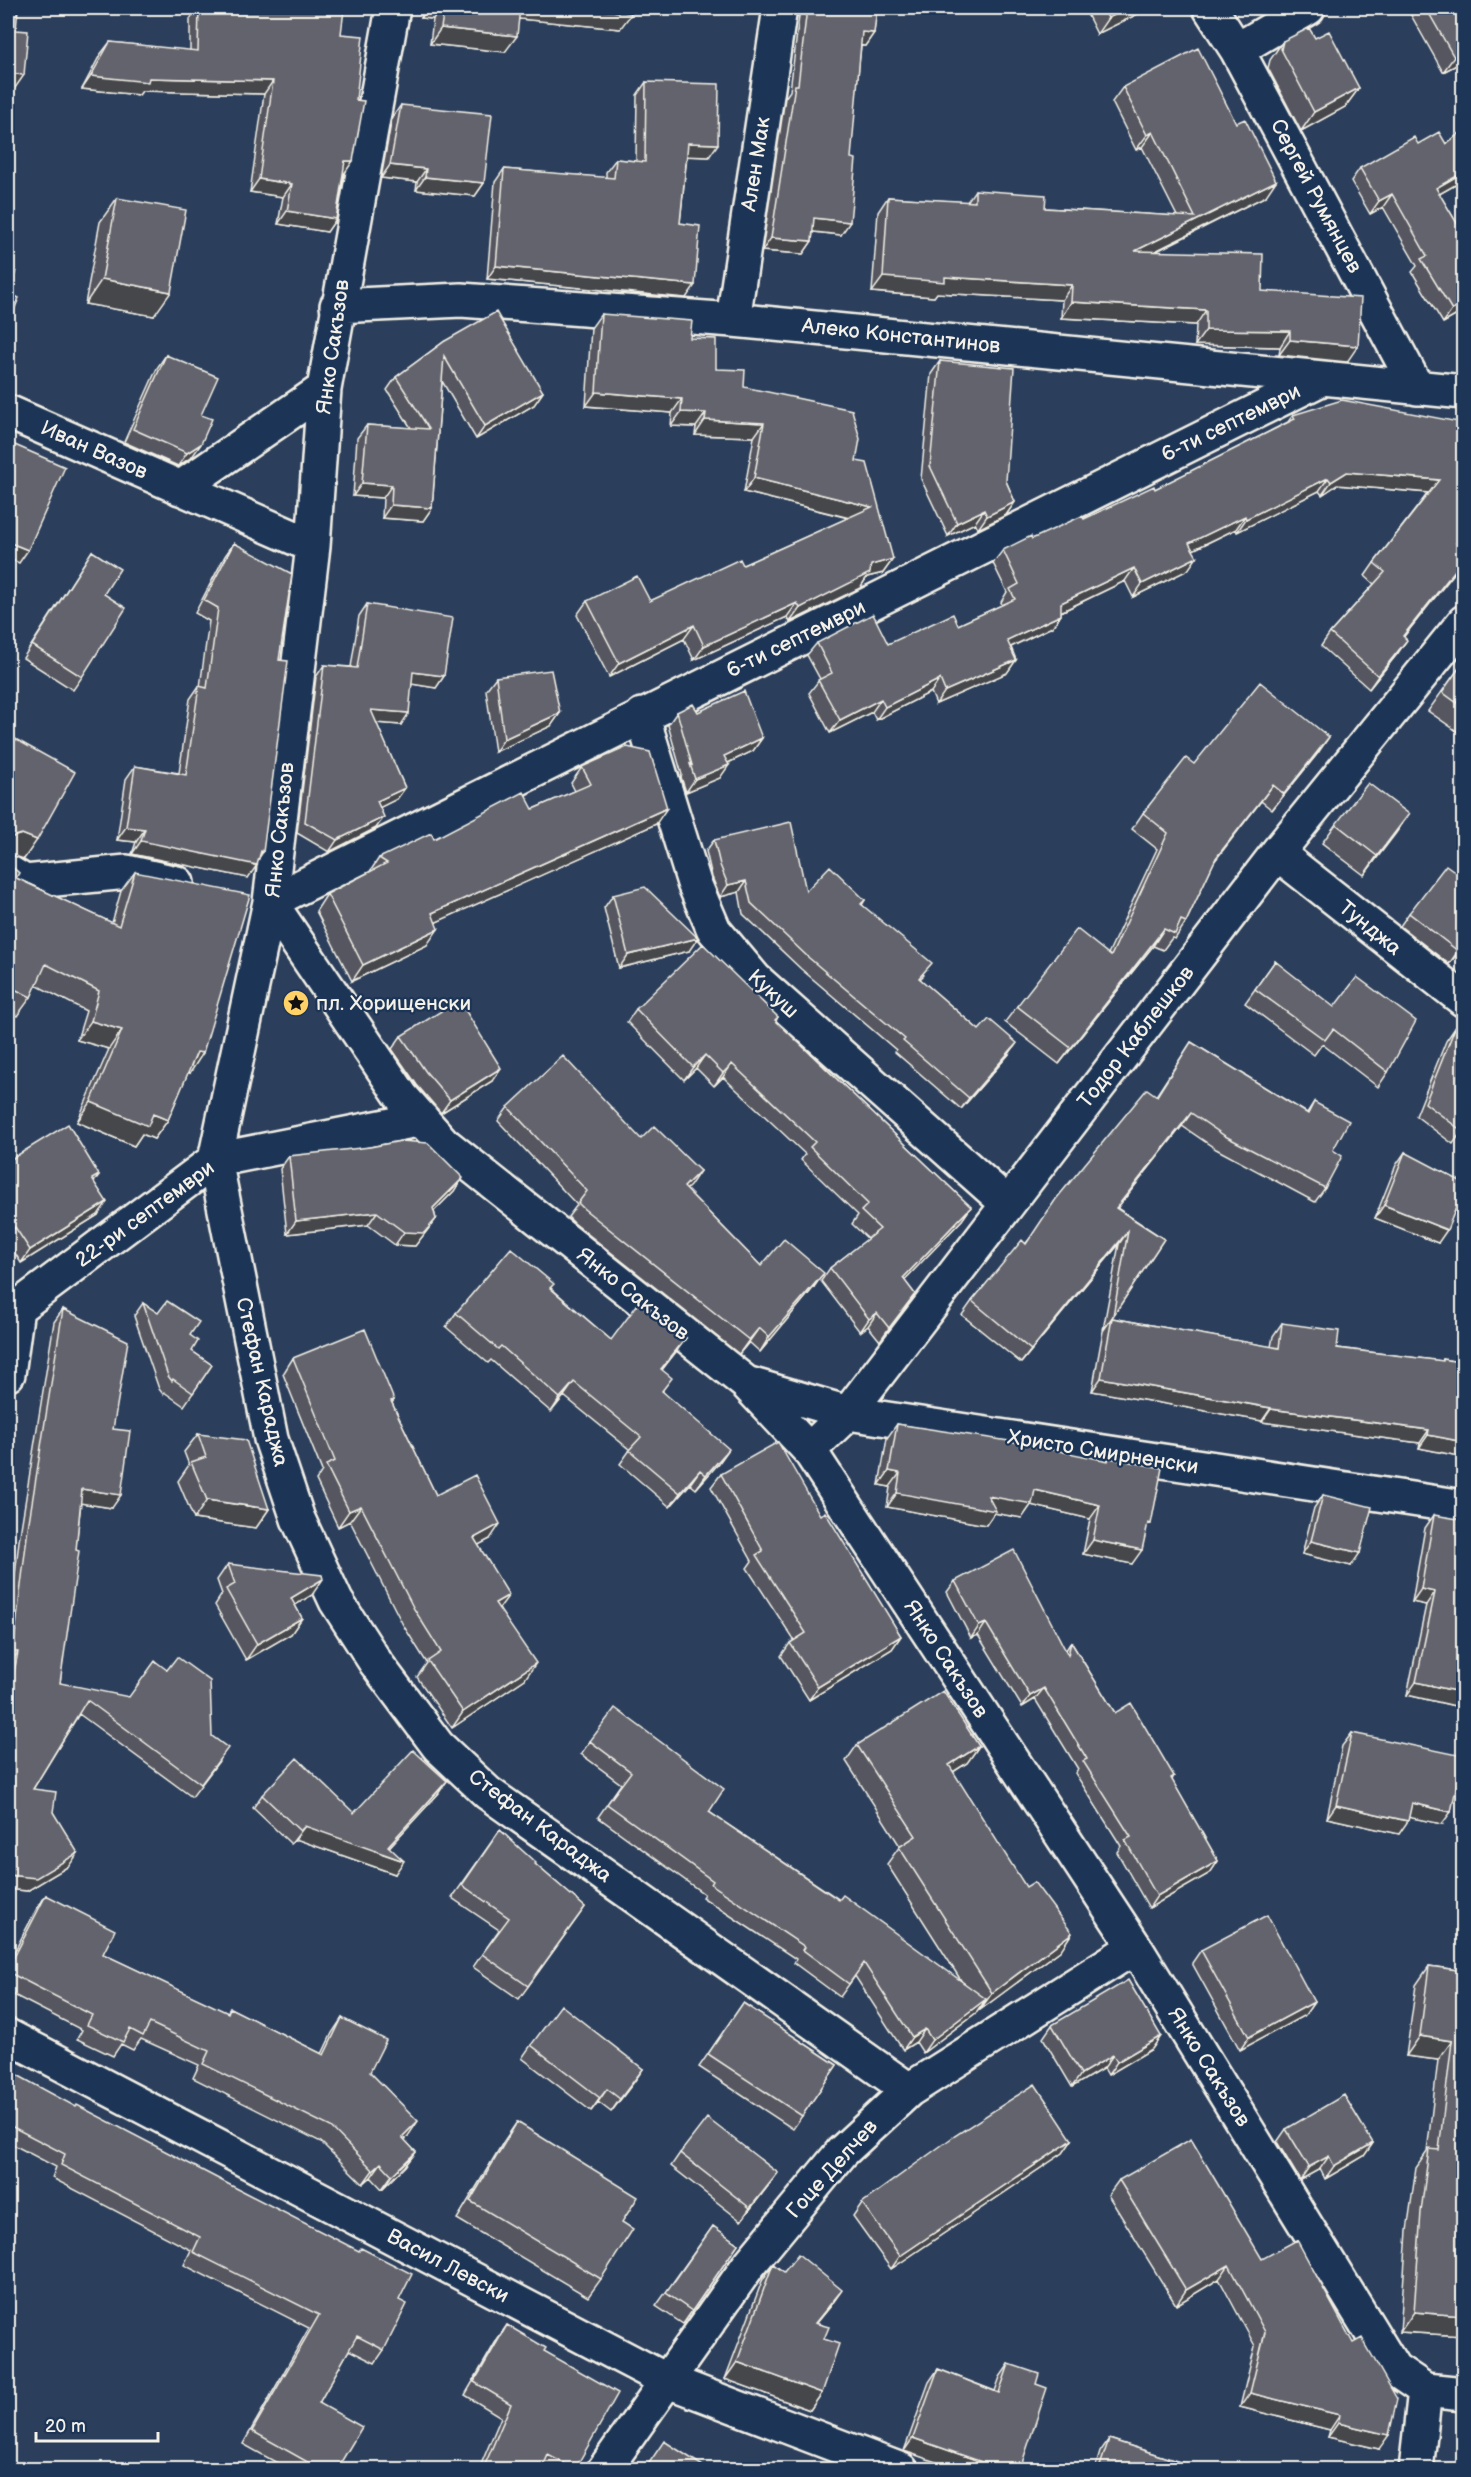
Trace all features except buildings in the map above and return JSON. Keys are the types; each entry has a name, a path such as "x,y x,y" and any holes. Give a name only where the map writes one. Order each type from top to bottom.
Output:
{"street":[{"name":"Янко Сакъзов","path":"393,8 337,306 324,389 313,546 270,902 402,1097 443,1143 746,1383 809,1450 1135,1947 1394,2369 1425,2390"},
{"name":"Ален Мак","path":"733,320 780,8"},
{"name":"Сергей Румянцев","path":"1210,8 1237,50 1417,388"},
{"path":"1237,50 1308,8"},
{"name":"Алеко Константинов","path":"337,306 461,300 733,320 1464,392"},
{"name":"6-ти септември","path":"270,902 1323,378"},
{"path":"180,488 324,389"},
{"name":"Иван Вазов","path":"8,412 313,546"},
{"name":"Тодор Каблешков","path":"809,1450 848,1413 1277,853 1464,622"},
{"name":"Кукуш","path":"642,715 694,883 714,930 755,980 1008,1204"},
{"name":"Тунджа","path":"1277,853 1464,1000"},
{"path":"8,872 25,882 127,872 204,888"},
{"path":"237,895 270,902"},
{"name":"Стефан Караджа","path":"270,902 215,1160 271,1439 298,1519 336,1601 383,1672 438,1746 488,1793 909,2090"},
{"name":"22-ри септември","path":"8,1374 12,1306 215,1160 422,1119"},
{"name":"Христо Смирненски","path":"746,1383 848,1413 1464,1507"},
{"name":"Гоце Делчев","path":"604,2469 748,2266 835,2161 909,2090 1135,1947"},
{"name":"Васил Левски","path":"8,2036 668,2381 901,2469"},
{"path":"1416,2469 1425,2390 1464,2394"}],"place":[{"name":"пл. Хорищенски","path":"296,1003"}]}
